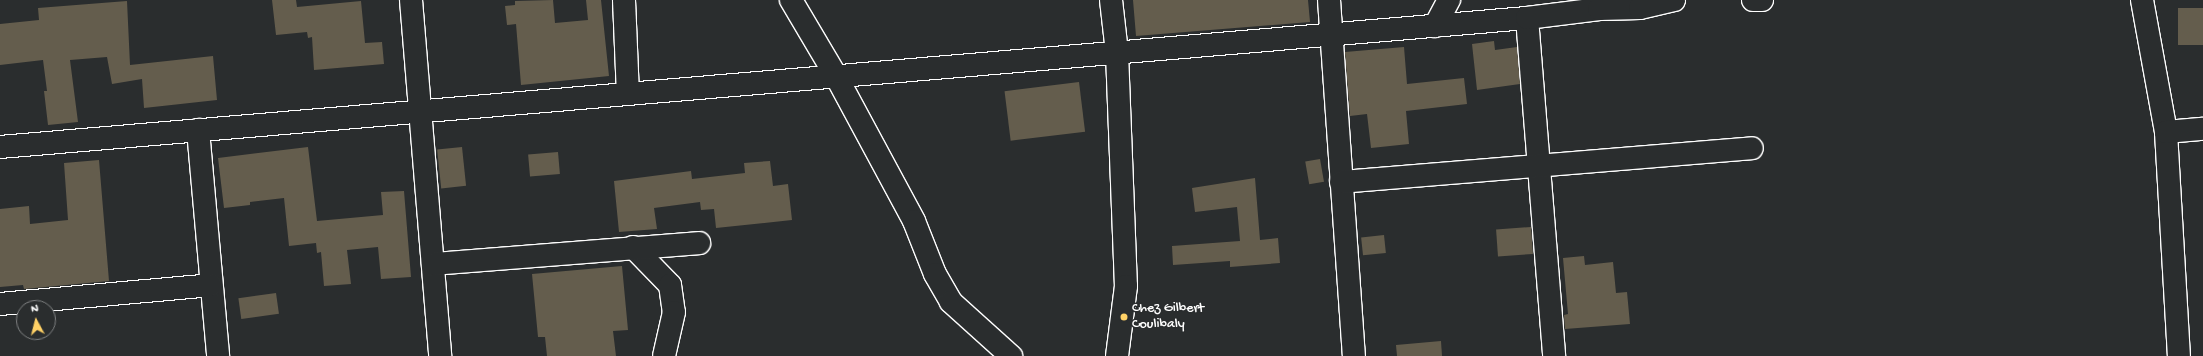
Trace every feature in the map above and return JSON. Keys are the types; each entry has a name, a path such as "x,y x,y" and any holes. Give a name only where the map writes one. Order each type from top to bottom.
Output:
{"street":[{"path":"411,0 440,356"},
{"path":"624,0 628,94"},
{"path":"791,0 836,76 914,221 935,274 951,302 1011,356"},
{"path":"1111,0 1117,53 1126,286 1116,356"},
{"path":"1329,0 1354,356"},
{"path":"1435,26 1449,0"},
{"path":"0,147 1527,18 1599,9 1640,8 1674,0"},
{"path":"1753,0 1762,0"},
{"path":"2142,0 2166,132 2179,356"},
{"path":"1527,18 1554,356"},
{"path":"2166,132 2203,129"},
{"path":"198,130 218,356"},
{"path":"1341,182 1752,148"},
{"path":"433,264 633,247 699,243"},
{"path":"633,247 670,285 674,312 664,356"},
{"path":"0,304 211,285"}],"building":[{"path":"272,0 296,0 297,7 361,1 365,43 382,42 384,64 314,70 312,37 308,38 307,32 276,35"},
{"path":"553,0 555,23 588,20 586,0 601,0 609,76 521,85 516,24 507,25 505,6 515,5 515,1"},
{"path":"1133,0 1308,0 1310,22 1136,36"},
{"path":"127,1 130,65 213,56 217,100 144,108 142,79 112,84 107,57 70,60 78,122 48,125 44,91 47,91 43,60 0,65 0,24 39,20 38,8"},
{"path":"2178,8 2203,8 2203,45 2178,45"},
{"path":"1494,41 1495,50 1517,47 1520,84 1477,90 1472,44"},
{"path":"1404,47 1407,84 1464,78 1467,104 1406,111 1409,144 1371,148 1367,114 1350,116 1345,52"},
{"path":"1079,82 1085,132 1011,141 1005,91"},
{"path":"308,147 317,221 383,215 381,192 404,191 411,277 381,279 378,247 347,250 351,284 324,286 321,252 317,253 316,243 289,246 284,198 250,202 250,205 224,208 218,158"},
{"path":"462,147 466,186 441,188 437,150"},
{"path":"558,152 560,174 530,177 528,155"},
{"path":"1320,159 1324,182 1309,184 1305,162"},
{"path":"99,160 109,281 24,289 23,285 0,287 0,209 29,206 30,224 68,220 64,163"},
{"path":"770,161 773,186 788,184 792,220 716,228 714,209 701,210 700,202 654,208 657,229 619,232 614,181 691,171 692,179 745,173 744,163"},
{"path":"1255,178 1260,240 1278,238 1280,263 1230,267 1230,261 1173,265 1172,246 1240,241 1237,207 1195,212 1192,188"},
{"path":"1531,227 1533,254 1498,256 1496,229"},
{"path":"1384,235 1386,253 1363,255 1361,237"},
{"path":"1584,256 1585,265 1613,262 1616,293 1627,292 1630,324 1565,329 1564,315 1568,314 1563,258"},
{"path":"622,266 628,330 613,331 616,356 547,356 545,337 538,337 532,274"},
{"path":"276,293 279,314 241,319 238,298"},
{"path":"1441,341 1442,356 1397,356 1396,345"}],"place":[{"name":"Chez Gilbert Coulibaly","path":"1124,317"}]}
